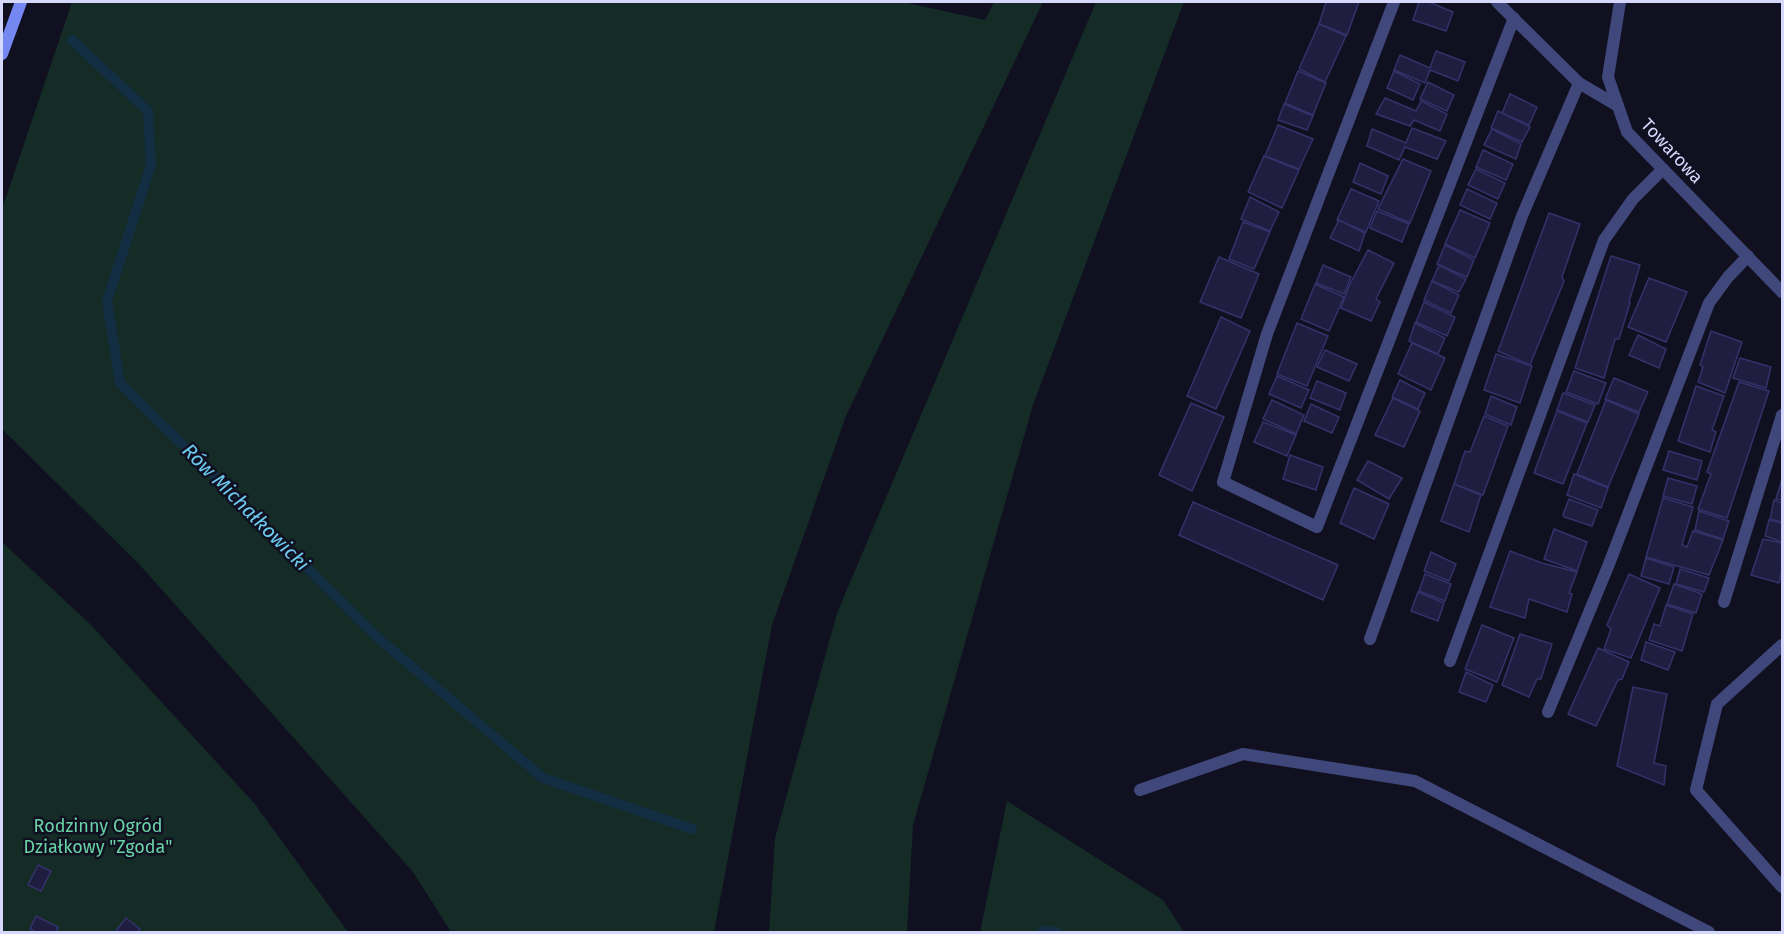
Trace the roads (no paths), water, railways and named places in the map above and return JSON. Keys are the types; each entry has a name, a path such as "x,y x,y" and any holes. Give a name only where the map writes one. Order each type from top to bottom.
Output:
{"main road":[{"path":"2,54 21,2"}],"street":[{"path":"1394,2 1267,334 1223,482 1317,527 1514,18"},
{"path":"1497,2 1579,83 1618,106"},
{"name":"Towarowa","path":"1620,2 1608,77 1627,132 1782,292"},
{"path":"1370,639 1522,216 1579,83"},
{"path":"1450,661 1604,240 1633,200 1663,169"},
{"path":"1548,712 1609,564 1709,303 1728,277 1748,256"},
{"path":"1724,602 1782,415"},
{"path":"1782,645 1718,704 1696,790 1782,887"},
{"path":"1140,790 1243,754 1415,781 1709,933"}],"waterway":[{"name":"Rów Michałkowicki","path":"72,40 148,111 151,165 107,301 120,383 377,637 543,778 692,829"},
{"name":"Rów Michałkowicki","path":"1042,931 1057,932"}],"park label":[{"name":"Rodzinny Ogród Działkowy \"Zgoda\"","path":"98,836"}]}
